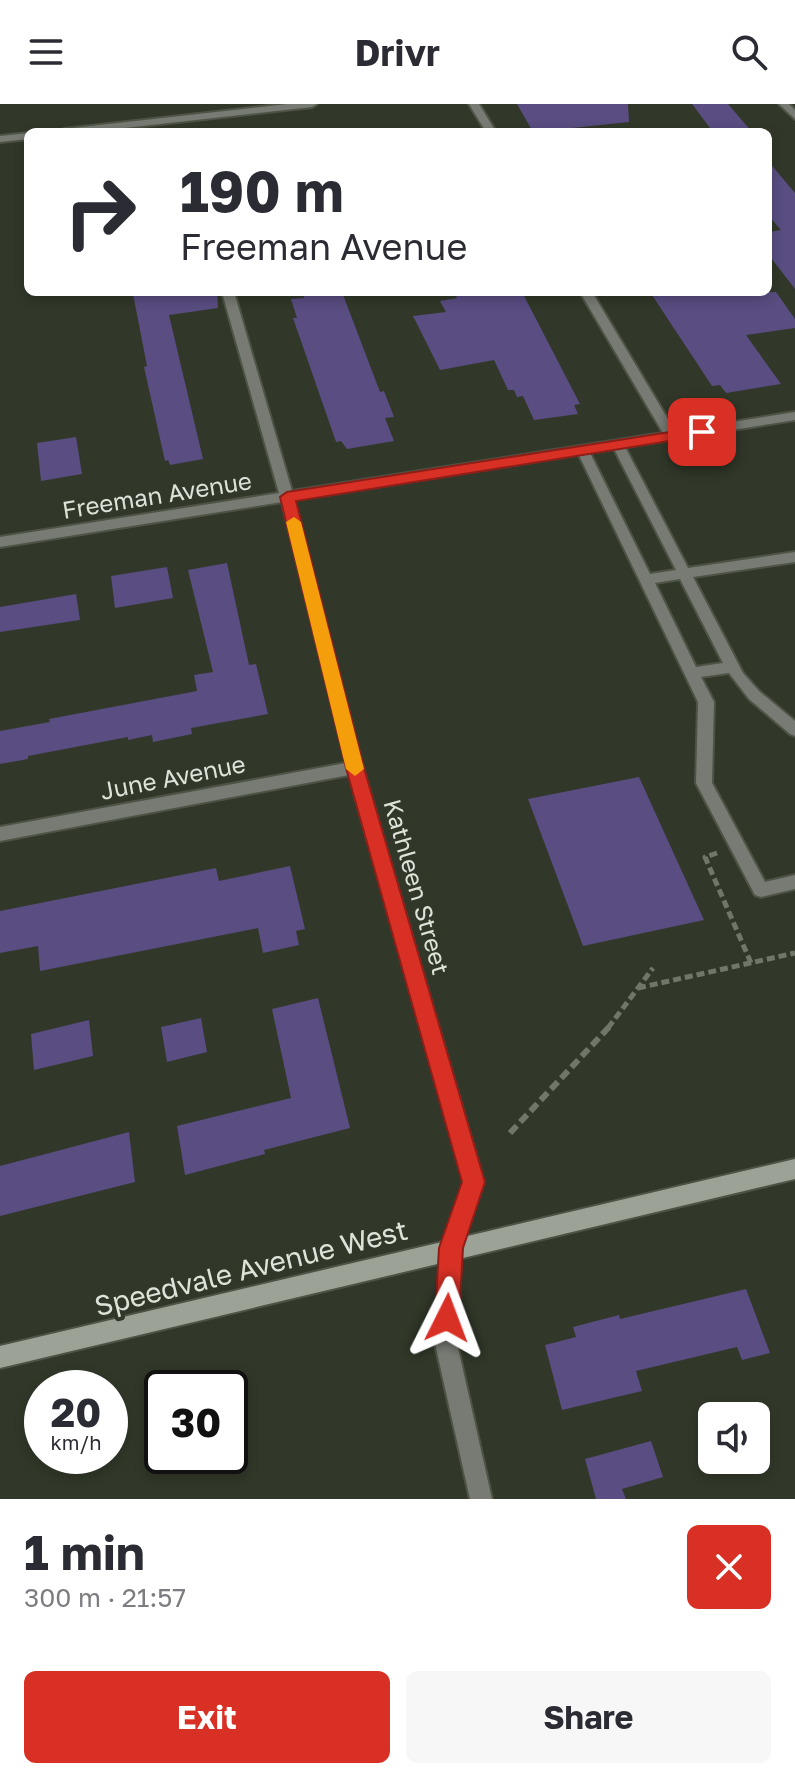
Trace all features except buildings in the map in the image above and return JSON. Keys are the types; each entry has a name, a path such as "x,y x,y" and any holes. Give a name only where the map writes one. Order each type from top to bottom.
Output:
{"main road":[{"name":"Speedvale Avenue West","path":"0,1357 795,1169"}],"street":[{"path":"102,128 312,104"},
{"path":"474,104 489,128"},
{"path":"784,104 795,116"},
{"path":"179,120 182,128"},
{"path":"0,139 24,136"},
{"name":"Kathleen Street","path":"229,296 287,497 355,768 474,1182 451,1248 447,1348 481,1499"},
{"path":"588,296 672,437"},
{"name":"Freeman Avenue","path":"0,542 795,416"},
{"path":"618,445 733,667 754,695 795,730"},
{"path":"583,451 706,702 704,783 761,890 795,882"},
{"path":"647,579 795,557"},
{"path":"691,673 733,667"},
{"name":"June Avenue","path":"0,834 355,768"}],"path":[{"path":"737,846 705,857 751,963"},
{"path":"637,989 795,953"},
{"path":"510,1133 609,1027 653,968"}],"slow traffic":[{"path":"294,522 355,769"}],"route":[{"path":"447,1318 451,1248 474,1182 355,768 287,497 702,432"}]}
